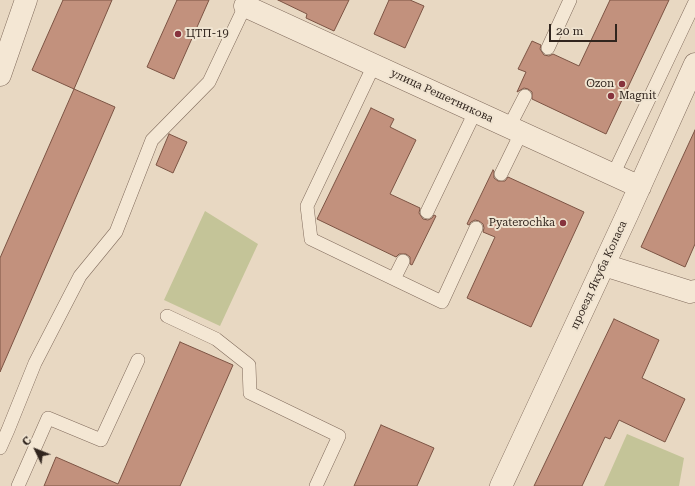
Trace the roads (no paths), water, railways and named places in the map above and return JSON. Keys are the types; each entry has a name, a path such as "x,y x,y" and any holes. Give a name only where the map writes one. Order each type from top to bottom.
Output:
{"street":[{"path":"0,75 26,0"},
{"name":"улица Решетникова","path":"245,6 640,188"},
{"name":"проезд Якуба Коласа","path":"501,486 640,188 695,64"},
{"path":"604,265 690,292 695,291"}],"lane":[{"path":"548,48 570,0"},
{"path":"613,175 695,2"},
{"path":"0,448 35,363 80,276 116,232 152,140 209,82 245,6"},
{"path":"374,65 307,206 311,239 442,302 476,228"},
{"path":"501,174 525,96"},
{"path":"427,212 476,112"},
{"path":"394,279 403,261"},
{"path":"167,316 216,339 249,365 250,393 339,436 316,486"},
{"path":"18,486 48,418 101,440 138,360"}],"place":[{"name":"ЦТП-19","path":"178,34"},
{"name":"Ozon","path":"622,84"},
{"name":"Magnit","path":"611,96"},
{"name":"Pyaterochka","path":"563,223"}]}
